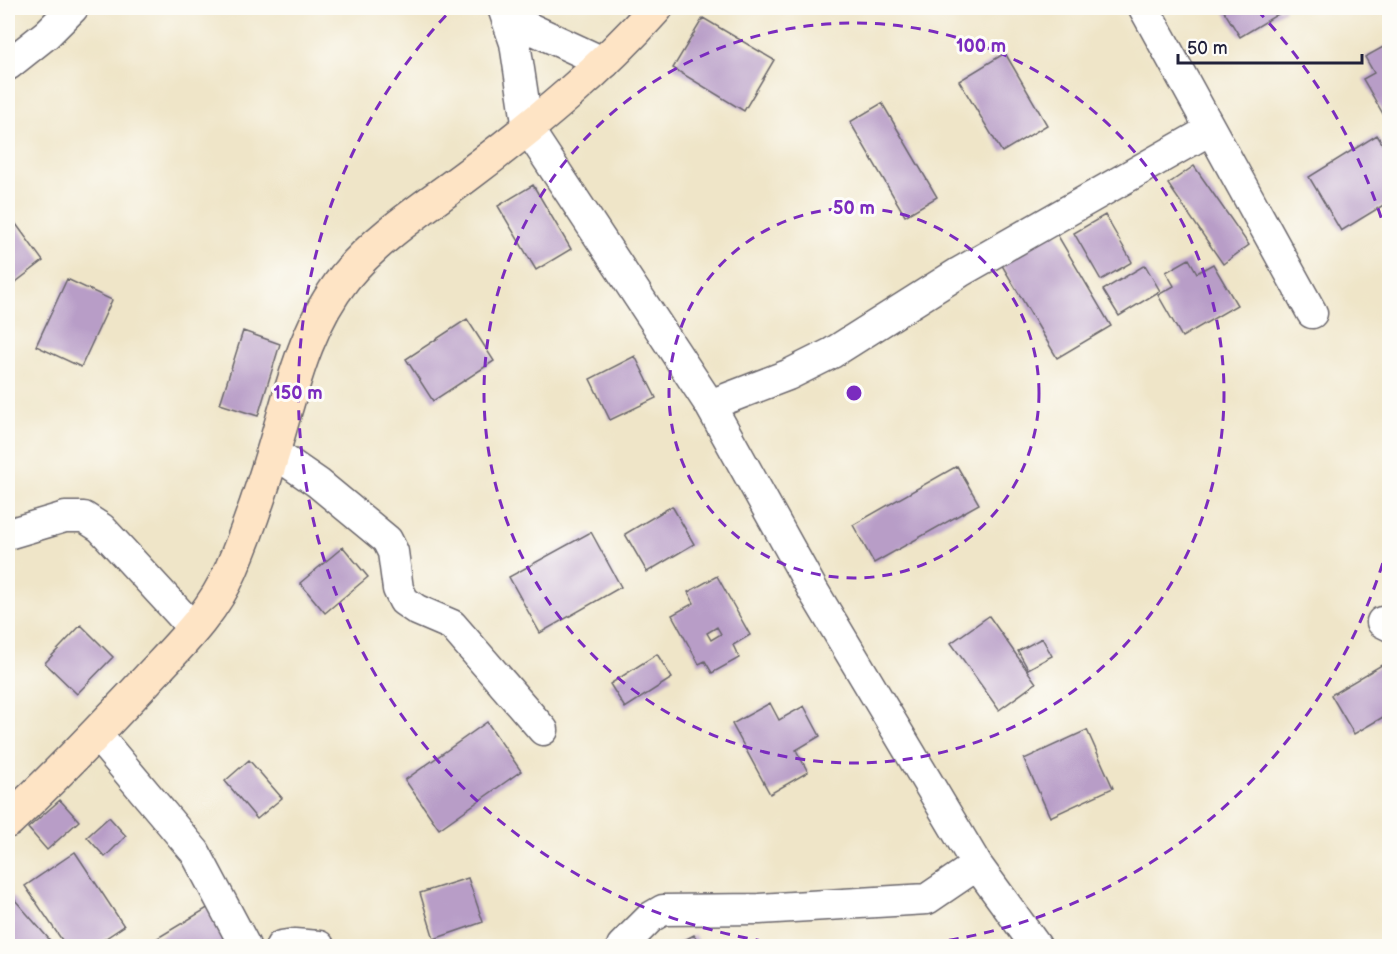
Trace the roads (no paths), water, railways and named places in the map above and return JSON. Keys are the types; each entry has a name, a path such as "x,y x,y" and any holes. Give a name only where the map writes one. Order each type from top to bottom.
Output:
{"street":[{"path":"8,65 47,34 73,8"},
{"path":"8,821 96,734 194,629 215,602 231,570 273,452 300,358 322,309 346,276 399,228 528,129 605,63 656,8"},
{"path":"1144,8 1312,313"},
{"path":"506,13 605,63"},
{"path":"506,13 515,43 528,129 710,405 813,592 977,865 1036,946"},
{"path":"710,405 788,375 832,353 960,272 1210,130"},
{"path":"273,452 318,483 387,540 393,552 398,589 404,601 417,610 452,625 543,730"},
{"path":"8,534 65,517 84,517 101,528 194,629"},
{"path":"96,734 195,852 246,946"},
{"path":"622,946 651,917 663,910 759,909 927,899 977,865"},
{"path":"281,946 319,946"}]}
